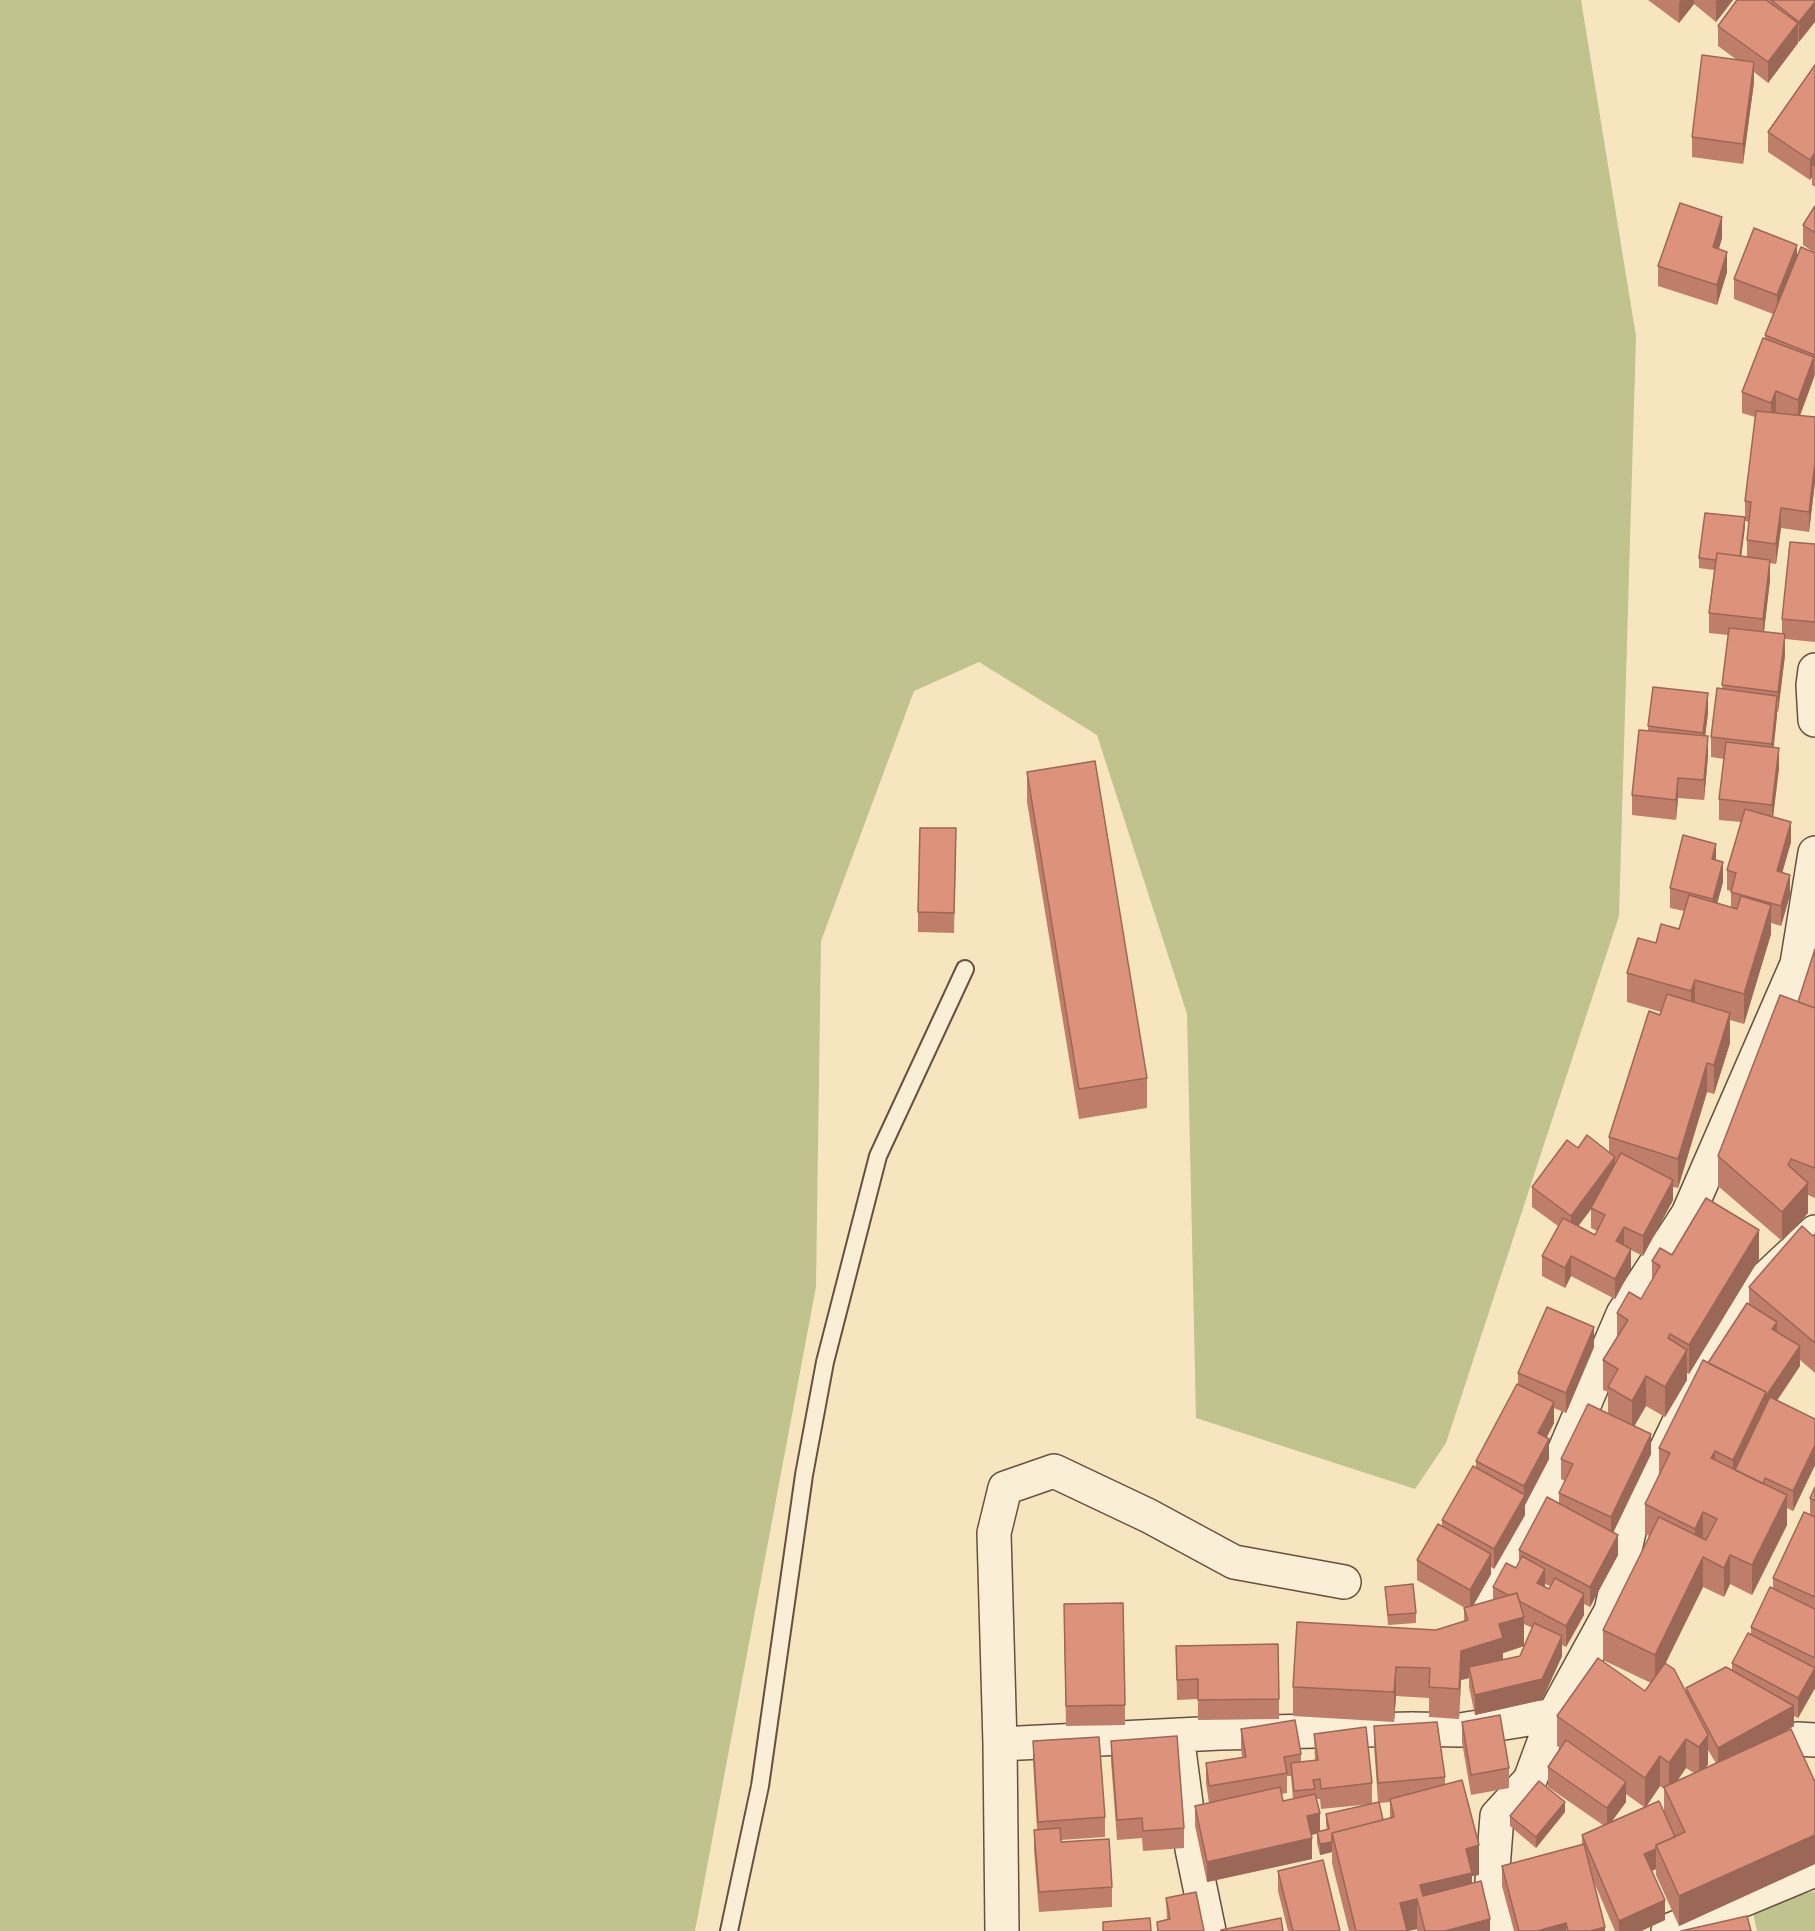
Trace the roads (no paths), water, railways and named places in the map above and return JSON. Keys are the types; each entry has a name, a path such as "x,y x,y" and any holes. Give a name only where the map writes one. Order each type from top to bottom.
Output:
{"street":[{"path":"1815,670 1813,685 1815,720"},
{"path":"1484,1602 1551,1482 1623,1314 1693,1203 1797,964 1815,853"},
{"path":"1506,1931 1492,1882 1497,1816 1530,1780 1554,1715 1611,1611 1631,1523 1733,1309 1815,1232"},
{"path":"1002,1931 994,1533 1005,1488 1054,1471 1149,1516 1234,1562 1344,1582"},
{"path":"1000,1744 1177,1735 1412,1729 1460,1730 1554,1715"},
{"path":"1177,1735 1192,1849 1209,1931"},
{"path":"1734,1771 1797,1739 1815,1740"},
{"path":"1492,1882 1524,1869"},
{"path":"1668,1931 1815,1870"}],"lane":[{"path":"729,1931 760,1786 804,1475 825,1362 878,1156 965,969"}]}
